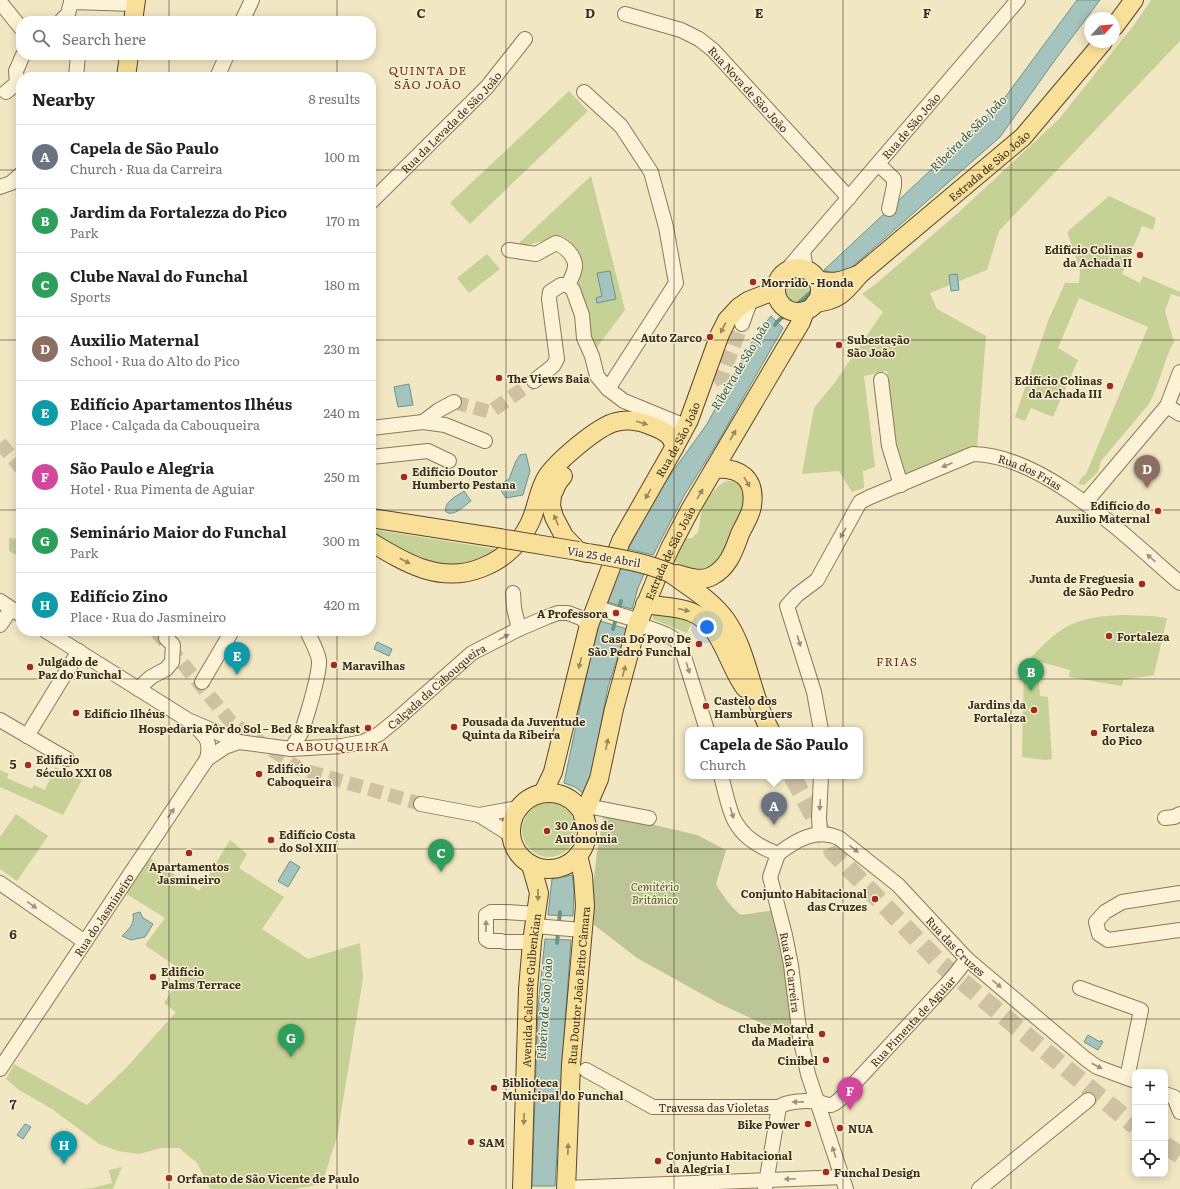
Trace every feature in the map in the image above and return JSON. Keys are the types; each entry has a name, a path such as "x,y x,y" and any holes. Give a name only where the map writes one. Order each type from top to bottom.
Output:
{"main road":[{"path":"1120,19 1134,0"},
{"name":"Estrada de São João","path":"816,288 827,302 835,299 843,293 860,274 1023,137 1098,48"},
{"path":"127,72 128,60"},
{"path":"796,268 816,288 798,312 791,311 779,298 778,280 785,272 796,268"},
{"name":"Estrada de São João","path":"816,288 842,281 860,274"},
{"name":"Estrada de São João","path":"583,809 599,779 633,621 645,604 670,548 714,469 801,322 816,288"},
{"name":"Rua de São João","path":"599,608 621,541 674,448 708,382 720,334 727,320 739,307 751,299 779,298"},
{"path":"376,545 415,566 438,573 452,574 471,571 492,563 516,545 524,534 532,518 542,486 549,474 577,446 604,426 617,422 638,421 661,429 670,436 674,448"},
{"path":"578,551 564,536 554,517 551,506 552,495 558,482 604,426"},
{"path":"670,573 702,579 712,577 722,570 729,561 752,507 752,492 748,480 740,472 725,468 714,469"},
{"name":"Via 25 de Abril","path":"376,519 632,560 652,565 670,573 714,607 734,634 760,708 769,727"},
{"path":"645,604 690,611 703,618 712,628 742,684 760,708"},
{"path":"548,793 589,625 599,608"},
{"path":"548,793 567,798 583,809 586,836 584,846 575,861 556,868 538,866 524,859 513,844 511,835 512,821 518,808 524,801 533,796 548,793"},
{"name":"Rua Doutor João Brito Câmara","path":"566,1188 577,929 585,906 583,876 575,861"},
{"name":"Avenida Calouste Gulbenkian","path":"522,1189 528,989 537,927 538,866"}],"street":[{"path":"244,16 252,0"},
{"name":"Rua de São João","path":"785,272 1018,0"},
{"path":"66,16 68,14 71,1 135,8"},
{"path":"0,2 16,22"},
{"name":"Rua Nova de São João","path":"625,14 681,30 699,39 712,50 849,198"},
{"name":"Rua da Levada de São João","path":"376,197 487,87 526,39"},
{"path":"16,72 21,60"},
{"path":"76,72 78,60"},
{"path":"219,72 225,60"},
{"path":"6,92 16,84"},
{"path":"584,92 621,126 651,172 666,227 676,283 608,390"},
{"path":"878,164 894,179 889,209"},
{"path":"0,188 11,183 16,178"},
{"path":"509,250 536,254 556,243 562,245 571,255 575,265 568,285"},
{"path":"803,251 816,288"},
{"path":"534,381 553,366 557,359 547,288 568,285 573,290 582,315 584,338 592,356 597,376 608,390 624,401 685,426"},
{"path":"742,324 751,299"},
{"path":"1085,503 1167,406 1180,372"},
{"path":"881,380 889,446 901,485"},
{"path":"423,422 439,410 454,402"},
{"path":"1167,406 1180,414"},
{"path":"376,427 423,422 445,425 485,441"},
{"path":"376,456 428,451 449,461"},
{"name":"Rua dos Frias","path":"820,727 814,692 787,606 797,595 816,580 860,502 973,454 984,454 1013,461 1052,481 1085,503 1108,521 1180,583"},
{"path":"513,593 514,608 520,629"},
{"path":"0,625 11,608"},
{"path":"599,608 678,641 706,727"},
{"name":"Calçada da Cabouqueira","path":"188,720 239,742 291,749 342,746 363,742 379,734 395,721 472,653 520,629 558,613 568,612 581,618 589,625"},
{"path":"54,636 188,720 204,734 207,740 209,748 207,759"},
{"path":"138,689 151,677 166,669 172,662 173,645 166,638 167,636"},
{"path":"202,682 229,636"},
{"path":"291,749 300,733 318,669 319,660 309,636"},
{"path":"27,736 79,651"},
{"path":"0,720 67,759"},
{"name":"Rua do Jasmineiro","path":"1,1068 7,1048 85,942 207,759 225,747 239,742"},
{"path":"722,779 735,822 740,829 759,846 778,854 797,842 820,833 819,818 822,779"},
{"path":"422,804 479,815 511,835"},
{"path":"479,815 518,808"},
{"path":"583,809 648,818"},
{"path":"1166,818 1174,817 1180,814"},
{"name":"Rua das Cruzes","path":"820,833 831,834 840,838 898,885 967,959 1087,1060 1097,1067 1131,1080"},
{"name":"Rua da Carreira","path":"778,854 770,877 786,935 792,965 800,1037 808,1074 844,1183"},
{"path":"0,883 85,942"},
{"path":"1180,893 1122,902 1105,912 1096,922 1099,934 1108,940 1180,930"},
{"path":"537,927 503,942 489,941 486,939 486,914 491,912 505,912 537,927 577,929"},
{"name":"Rua Pimenta de Aguiar","path":"779,1107 790,1102 818,1102 832,1105 839,1100 953,977 967,959"},
{"path":"1080,988 1141,1010 1131,1080"},
{"name":"Travessa das Violetas","path":"586,1070 653,1107 779,1107"},
{"path":"1173,1094 1180,1112"},
{"path":"979,1189 1088,1100"},
{"path":"765,1185 779,1107"},
{"path":"566,1188 844,1183"}],"green space":[{"path":"1151,0 1180,0 1180,41 999,231 987,270 930,293 937,309 986,336 977,448 903,476 895,434 887,371 864,376 875,467 863,471 864,488 852,492 839,471 802,474 814,408 835,382 883,312 862,294 877,283 959,212 1059,119 1116,48 1120,48 1120,43"},
{"path":"569,91 588,111 470,224 450,203"},
{"path":"591,176 625,310 595,350 587,334 578,290 578,279 569,247 559,236 525,246 519,243"},
{"path":"1109,196 1156,218 1153,230 1142,226 1122,274 1140,283 1143,276 1180,292 1180,297 1171,294 1165,311 1174,342 1149,404 1101,461 1098,472 1084,485 1078,484 1082,477 1086,474 1148,327 1079,298 1058,348 1078,360 1053,417 1031,408 1025,421 1015,417 1048,321 1065,283 1079,283 1080,270 1067,232"},
{"path":"487,254 500,269 469,293 457,278"},
{"path":"798,278 807,282 811,291 807,300 798,304 789,300 785,291 789,282"},
{"path":"735,481 743,485 747,505 718,563 706,568 690,568 673,561 683,539 692,538 698,532 702,510 709,497 723,482"},
{"path":"376,530 502,550 465,567 425,563 376,536"},
{"path":"9,538 16,539 16,555 9,551"},
{"path":"654,614 693,619 687,633 652,619"},
{"path":"1124,615 1167,618 1154,675 1123,680 1122,686 1069,677 1070,670 1037,661 1040,696 1048,697 1052,759 1045,760 1022,757 1024,665 1047,641 1067,626 1091,618"},
{"path":"55,767 82,780 63,815 0,787 0,770 9,774 7,778 32,789 34,785 45,790"},
{"path":"544,803 554,803 564,807 572,815 576,825 576,835 572,845 564,853 554,857 544,857 534,853 526,845 522,835 522,825 526,815 534,807"},
{"name":"Cemitério Britânico","path":"604,813 697,835 726,850 716,884 731,906 741,915 775,910 787,971 794,1038 718,1003 637,958 589,921 597,852"},
{"path":"16,814 48,836 17,881 0,869 0,837"},
{"path":"230,840 247,854 239,868 284,897 262,929 308,959 360,943 363,979 337,1137 322,1184 296,1189 210,1189 197,1163 179,1148 161,1148 139,1154 118,1151 99,1144 52,1109 19,1090 6,1079 14,1064 87,1105 126,1068 176,1012 164,1003 184,972 145,945 165,918 125,893 148,857 199,891"},
{"path":"122,1167 113,1189 80,1189 93,1188 112,1183 109,1170"}],"water":[{"path":"1077,0 1100,0 1091,12 1084,12 1084,21 1000,137 851,268 845,272 838,273 831,273 824,270 933,168 1003,100"},
{"path":"610,271 616,299 597,303 596,298 602,296 597,273"},
{"path":"957,274 959,290 951,291 949,275"},
{"path":"771,316 783,328 719,440 685,494 653,555 628,549 658,492 707,424 754,338"},
{"path":"409,384 413,405 398,407 394,387"},
{"path":"526,454 530,471 523,495 506,498 498,486 509,479 520,455"},
{"path":"464,491 471,501 456,512 446,512 449,502"},
{"path":"619,569 644,574 632,609 607,602"},
{"path":"600,621 627,629 608,687 591,775 584,794 575,787 564,783 587,672"},
{"path":"377,642 392,649 389,656 374,649"},
{"path":"290,861 300,867 288,887 278,881"},
{"path":"572,875 574,889 573,916 548,915 552,879"},
{"path":"140,912 143,918 153,924 145,937 131,940 122,936 132,924 133,914"},
{"path":"545,939 571,940 555,1186 532,1186 538,1007"},
{"path":"1088,1035 1100,1042 1101,1040 1103,1042 1098,1050 1084,1042"},
{"path":"25,1124 31,1127 23,1139 17,1135"}],"waterway":[{"name":"Ribeira de São João","path":"775,325 818,286"},
{"name":"Ribeira de São João","path":"613,629 621,601"},
{"name":"Ribeira de São João","path":"557,943 560,912"}],"tunnel":[{"path":"714,380 722,377 742,324"},
{"path":"454,402 490,412 534,381"},
{"path":"0,443 16,462"},
{"path":"160,636 231,722 300,769 421,804"},
{"path":"794,779 833,852 939,962 1132,1123"},
{"path":"1168,1147 1180,1155"}],"place":[{"name":"Edifício Colinas da Achada II","path":"1140,255"},
{"name":"Morrido - Honda","path":"753,282"},
{"name":"Auto Zarco","path":"710,337"},
{"name":"Subestação São João","path":"839,345"},
{"name":"The Views Baia","path":"499,378"},
{"name":"Edifício Colinas da Achada III","path":"1110,386"},
{"name":"Edifício Doutor Humberto Pestana","path":"404,477"},
{"name":"Auxilio Maternal","path":"1147,488"},
{"name":"Edifício do Auxilio Maternal","path":"1158,511"},
{"name":"Junta de Freguesia de São Pedro","path":"1142,584"},
{"name":"A Professora","path":"616,613"},
{"name":"Fortaleza","path":"1109,636"},
{"name":"Casa Do Povo De São Pedro Funchal","path":"699,644"},
{"name":"Maravilhas","path":"334,665"},
{"name":"Julgado de Paz do Funchal","path":"30,667"},
{"name":"Edifício Apartamentos Ilhéus","path":"237,675"},
{"name":"Jardim da Fortalezza do Pico","path":"1031,691"},
{"name":"Castelo dos Hamburguers","path":"706,706"},
{"name":"Jardins da Fortaleza","path":"1034,710"},
{"name":"Edifício Ilhéus","path":"76,713"},
{"name":"Pousada da Juventude Quinta da Ribeira","path":"454,727"},
{"name":"Hospedaria Pôr do Sol – Bed & Breakfast","path":"368,728"},
{"name":"Fortaleza do Pico","path":"1094,733"},
{"name":"Edifício Século XXI 08","path":"28,765"},
{"name":"Edifício Caboqueira","path":"259,774"},
{"name":"Capela de São Paulo","path":"774,825"},
{"name":"30 Anos de Autonomia","path":"547,831"},
{"name":"Edifício Costa do Sol XIII","path":"271,840"},
{"name":"Apartamentos Jasmineiro","path":"189,853"},
{"name":"Clube Naval do Funchal","path":"441,872"},
{"name":"Conjunto Habitacional das Cruzes","path":"875,899"},
{"name":"Edifício Palms Terrace","path":"153,977"},
{"name":"Clube Motard da Madeira","path":"822,1034"},
{"name":"Seminário Maior do Funchal","path":"291,1057"},
{"name":"Cinibel","path":"826,1060"},
{"name":"Biblioteca Municipal do Funchal","path":"494,1088"},
{"name":"São Paulo e Alegria","path":"850,1110"},
{"name":"Bike Power","path":"808,1124"},
{"name":"NUA","path":"840,1128"},
{"name":"SAM","path":"471,1142"},
{"name":"Conjunto Habitacional da Alegria I","path":"658,1161"},
{"name":"Edifício Zino","path":"64,1164"},
{"name":"Funchal Design","path":"826,1172"},
{"name":"Orfanato de São Vicente de Paulo","path":"169,1178"}],"district":[{"name":"QUINTA DE SÃO JOÃO","path":"428,77"},
{"name":"FRIAS","path":"897,661"},
{"name":"CABOUQUEIRA","path":"338,746"}]}
